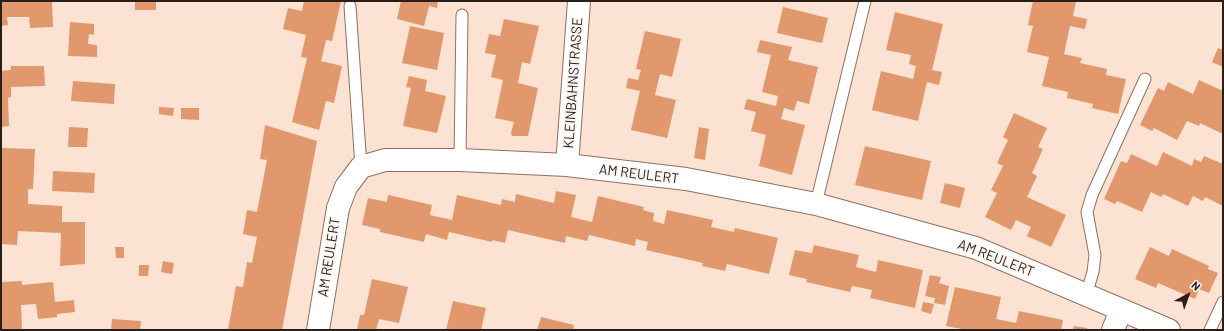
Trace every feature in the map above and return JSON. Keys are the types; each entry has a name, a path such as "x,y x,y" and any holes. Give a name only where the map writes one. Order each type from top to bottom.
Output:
{"street":[{"name":"KLEINBAHNSTRASSE","path":"567,165 579,1"},
{"name":"AM REULERT","path":"318,330 338,208 346,187 361,168 385,160 460,160 567,165 686,179 816,204 976,248 1169,330"},
{"path":"1113,330 1121,310"}],"lane":[{"path":"816,204 865,1"},
{"path":"350,6 361,168"},
{"path":"460,160 462,15"},
{"path":"1086,295 1094,272 1094,255 1087,212 1092,195 1145,79"},
{"path":"1210,330 1223,302"}],"building":[{"path":"1,1 52,1 53,27 30,28 29,17 7,17 8,25 1,26"},
{"path":"135,1 156,1 156,10 135,10"},
{"path":"304,1 341,1 332,41 326,40 321,61 342,66 334,103 326,101 319,130 292,122 307,58 301,57 306,35 283,29 288,8 302,11"},
{"path":"401,1 438,1 437,8 429,6 424,26 397,19"},
{"path":"1033,1 1076,1 1073,16 1087,19 1085,29 1070,26 1064,54 1082,58 1080,63 1107,69 1106,75 1126,79 1118,114 1092,108 1093,104 1067,98 1068,92 1042,86 1049,57 1027,52 1033,26 1028,25"},
{"path":"783,7 828,18 822,43 777,33"},
{"path":"895,12 943,24 932,70 942,72 939,85 927,82 918,121 872,110 881,71 913,79 916,66 909,64 911,55 886,50"},
{"path":"504,19 539,26 530,64 522,62 518,83 538,88 528,136 512,136 511,133 514,122 495,118 503,80 491,77 496,55 485,53 489,34 500,36"},
{"path":"70,22 94,24 94,35 89,34 88,44 97,45 97,57 68,56"},
{"path":"410,26 444,33 437,70 402,63"},
{"path":"645,31 681,39 672,77 660,74 655,95 676,100 667,138 631,130 640,91 626,88 628,78 638,80 641,70 636,69"},
{"path":"760,40 792,47 788,60 818,67 809,104 797,101 794,111 784,108 781,119 805,125 792,175 759,166 766,135 751,131 756,112 744,109 747,99 776,106 778,96 762,92 771,55 757,52"},
{"path":"1218,48 1223,50 1223,67 1212,62"},
{"path":"11,66 44,66 45,86 11,87 11,97 8,98 9,126 1,127 1,71 11,70"},
{"path":"409,76 427,80 425,91 446,96 437,133 403,126 411,88 406,87"},
{"path":"1199,80 1223,91 1223,134 1200,123 1199,126 1187,121 1177,140 1154,128 1152,131 1140,125 1158,88 1164,91 1168,82 1193,94"},
{"path":"73,81 115,84 114,104 71,101"},
{"path":"159,107 174,108 173,116 159,114"},
{"path":"181,108 199,108 199,120 181,119"},
{"path":"1014,113 1047,128 1038,147 1043,149 1032,173 1037,176 1027,197 1066,215 1051,247 1027,236 1031,227 1016,220 1011,230 985,217 997,193 991,190 1003,166 997,163 1008,140 1003,137"},
{"path":"265,125 317,141 282,330 228,330 236,286 243,287 247,262 252,263 257,237 243,234 247,210 257,212 267,160 260,159"},
{"path":"69,127 88,128 87,147 68,147"},
{"path":"699,127 709,129 705,160 694,158"},
{"path":"865,146 931,161 922,200 855,185"},
{"path":"1,148 35,149 33,189 28,189 28,204 62,206 62,222 85,222 85,264 60,266 61,233 18,231 17,245 1,244"},
{"path":"1163,152 1192,166 1194,159 1201,162 1204,156 1223,164 1223,206 1205,197 1203,201 1193,196 1188,206 1163,194 1161,197 1151,192 1142,212 1117,201 1115,204 1104,199 1121,161 1127,163 1131,154 1157,166"},
{"path":"53,171 95,173 94,193 52,191"},
{"path":"945,183 965,188 960,208 940,203"},
{"path":"556,191 576,195 571,217 592,222 598,196 644,207 643,210 654,213 653,221 664,224 667,210 713,220 711,227 734,232 735,228 778,238 769,274 727,264 725,271 702,266 703,263 646,250 648,242 636,239 635,246 589,235 587,241 566,236 565,243 508,230 505,243 492,240 492,242 449,232 447,240 426,234 424,242 380,232 380,229 362,225 368,198 387,202 388,195 432,205 430,215 452,220 457,195 501,205 502,199 515,202 516,194 554,203"},
{"path":"814,245 859,255 856,267 876,272 878,260 923,270 915,308 870,298 872,290 852,286 850,292 806,282 807,279 789,275 795,250 812,253"},
{"path":"115,247 124,247 124,258 116,258"},
{"path":"1150,247 1169,256 1172,249 1209,266 1208,269 1218,273 1209,293 1199,289 1195,299 1158,283 1156,288 1135,279"},
{"path":"163,261 174,263 172,274 161,272"},
{"path":"139,265 149,265 148,276 139,276"},
{"path":"930,275 941,277 939,283 949,286 945,305 934,303 935,298 925,296"},
{"path":"372,279 408,287 399,323 379,319 376,330 357,330 360,315 364,315"},
{"path":"22,281 22,285 53,282 55,302 74,300 75,312 57,314 57,317 38,319 36,304 21,305 22,330 1,330 1,282"},
{"path":"955,287 1001,297 996,319 1016,323 1019,311 1063,320 1061,330 967,330 946,326"},
{"path":"453,301 486,308 481,330 446,330"},
{"path":"923,302 934,304 931,314 921,311"},
{"path":"541,317 574,325 573,330 537,330"},
{"path":"112,319 141,321 140,330 111,330"},
{"path":"1074,326 1087,328 1087,330 1073,330"}]}
